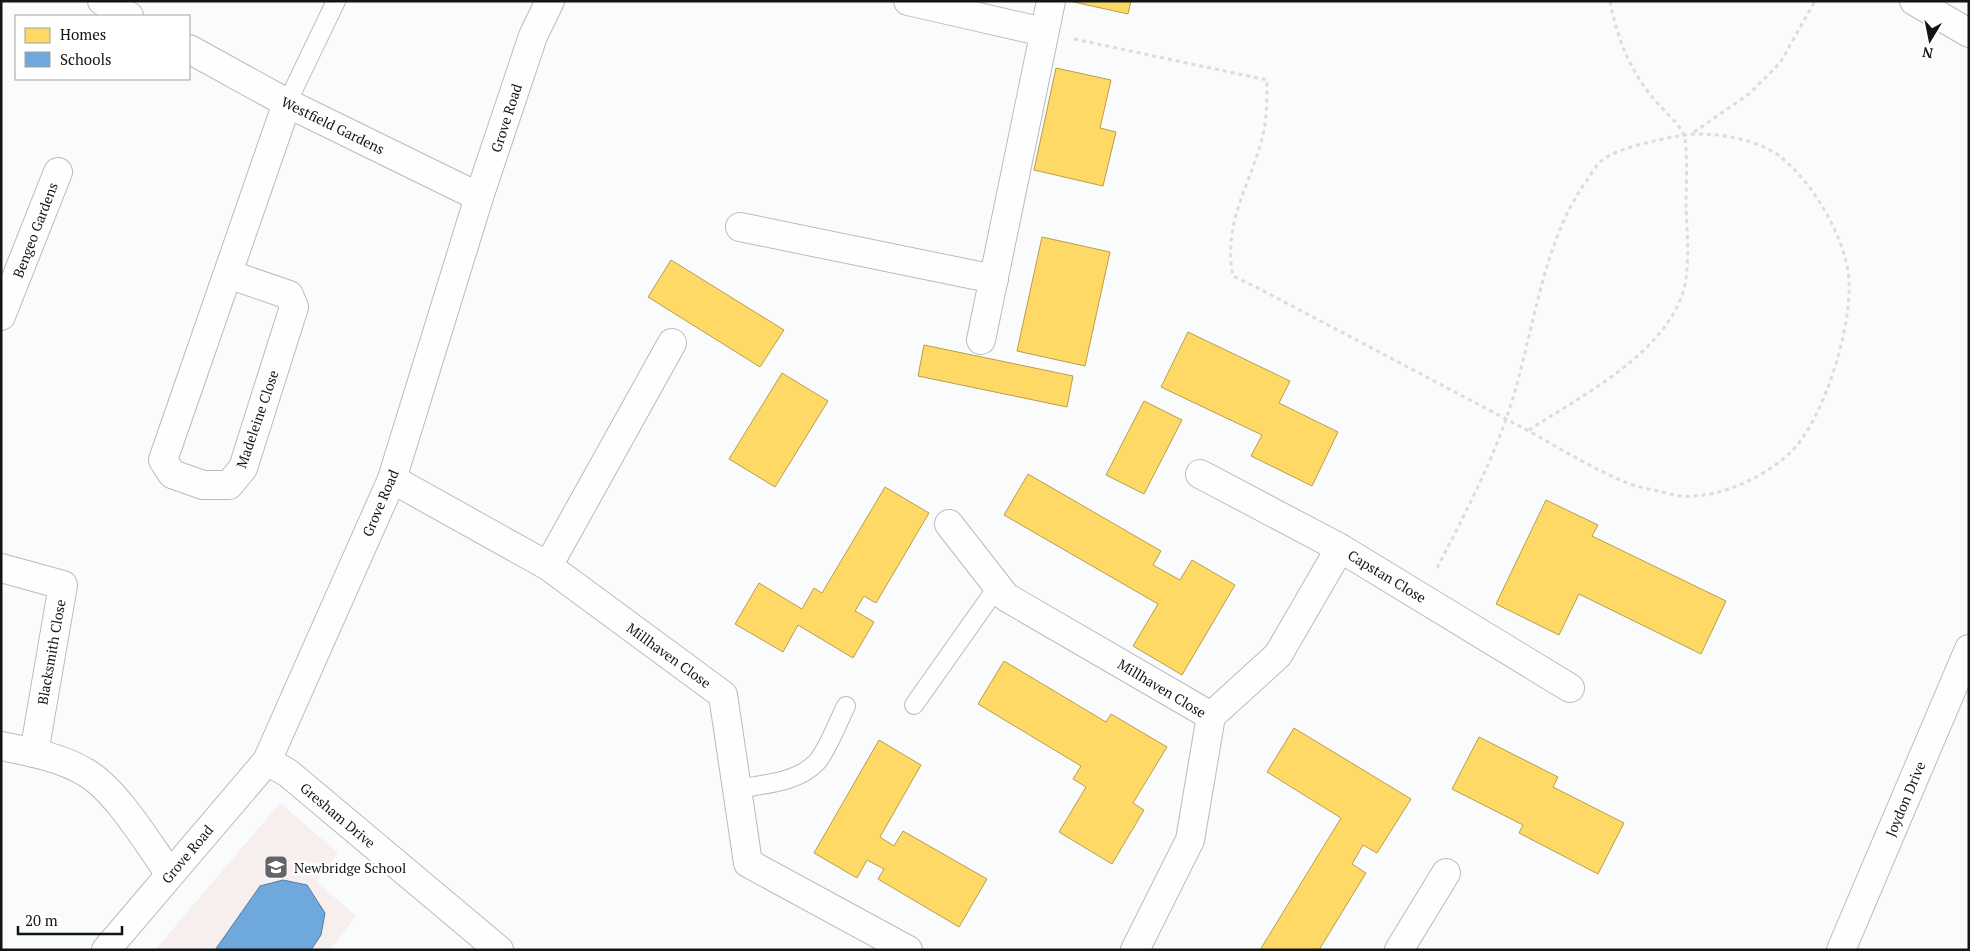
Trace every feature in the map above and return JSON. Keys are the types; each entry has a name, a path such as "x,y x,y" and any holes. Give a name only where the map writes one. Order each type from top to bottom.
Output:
{"street":[{"path":"102,1 127,15"},
{"name":"Grove Road","path":"106,950 267,761 392,479 479,197 533,36 550,1"},
{"path":"908,1 1044,32"},
{"path":"981,340 1051,1"},
{"path":"1914,1 1969,33"},
{"name":"Westfield Gardens","path":"190,50 287,102 479,197"},
{"name":"Madeleine Close","path":"228,274 289,295 294,308 243,468 229,485 203,485 172,474 163,460 287,102"},
{"name":"Bengeo Gardens","path":"1,316 58,172"},
{"path":"740,227 994,279"},
{"path":"548,566 672,343"},
{"name":"Capstan Close","path":"1200,474 1340,548 1570,688"},
{"name":"Millhaven Close","path":"392,479 548,566 723,695 748,863 908,950"},
{"name":"Millhaven Close","path":"949,524 1006,596 1211,716 1190,840 1135,950"},
{"path":"1211,716 1278,656 1340,548"},
{"name":"Blacksmith Close","path":"1,568 63,585 34,753"},
{"name":"Joydon Drive","path":"1841,950 1969,649"},
{"path":"1,746 58,760 86,772 114,798 170,874"},
{"name":"Gresham Drive","path":"267,761 288,773 499,950"},
{"path":"1398,950 1446,873"}],"lane":[{"path":"287,102 336,1"},
{"path":"914,705 998,586"},
{"path":"737,789 780,781 805,772 818,761 846,706"}],"path":[{"path":"1529,430 1628,364 1657,337 1682,297 1686,271 1687,228 1684,134 1652,98 1630,67 1616,31 1610,1"},
{"path":"1694,133 1749,94 1780,63 1815,1"},
{"path":"1044,32 1267,80 1263,134 1233,220 1229,256 1233,276 1506,419 1529,430 1627,484 1681,497 1725,491 1768,472 1794,449 1819,407 1839,357 1848,310 1848,268 1834,228 1809,188 1780,156 1737,137 1694,133 1684,134 1643,143 1602,160 1574,199 1554,245 1506,419 1468,508 1422,597"}],"shaded area":[{"name":"Newbridge School","path":"280,803 338,853 316,881 356,916 330,950 155,950"}],"building: Homes":[{"path":"1069,1 1131,1 1128,14"},
{"path":"1056,68 1111,80 1100,128 1116,132 1103,186 1034,170"},
{"path":"1042,237 1110,252 1085,366 1017,351"},
{"path":"671,260 784,330 760,367 648,297"},
{"path":"1188,332 1290,381 1279,403 1338,432 1312,486 1251,456 1262,435 1161,387"},
{"path":"924,345 1073,376 1067,407 918,376"},
{"path":"782,373 828,401 775,487 729,459"},
{"path":"1144,401 1182,420 1144,494 1106,475"},
{"path":"1028,474 1161,551 1153,565 1180,580 1192,560 1235,585 1182,675 1133,646 1158,604 1004,515"},
{"path":"885,487 929,513 876,603 864,596 855,611 874,622 853,658 798,625 783,652 735,624 759,583 802,609 814,588 822,593"},
{"path":"1546,500 1598,525 1592,536 1726,601 1701,654 1579,594 1559,635 1496,604"},
{"path":"1004,661 1106,722 1111,714 1167,747 1133,803 1144,810 1112,864 1059,832 1086,787 1073,779 1081,766 978,704"},
{"path":"1294,728 1411,799 1377,853 1363,845 1352,864 1366,873 1319,950 1260,950 1341,818 1267,772"},
{"path":"1479,737 1558,777 1553,787 1624,823 1598,874 1519,833 1523,825 1452,789"},
{"path":"879,740 921,765 880,837 894,846 903,831 987,879 959,927 878,879 884,869 867,860 857,878 814,853"}],"building: Schools":[{"path":"283,880 307,885 325,913 321,935 311,950 215,950 260,886"}],"place":[{"name":"Newbridge School","path":"276,867"}]}
